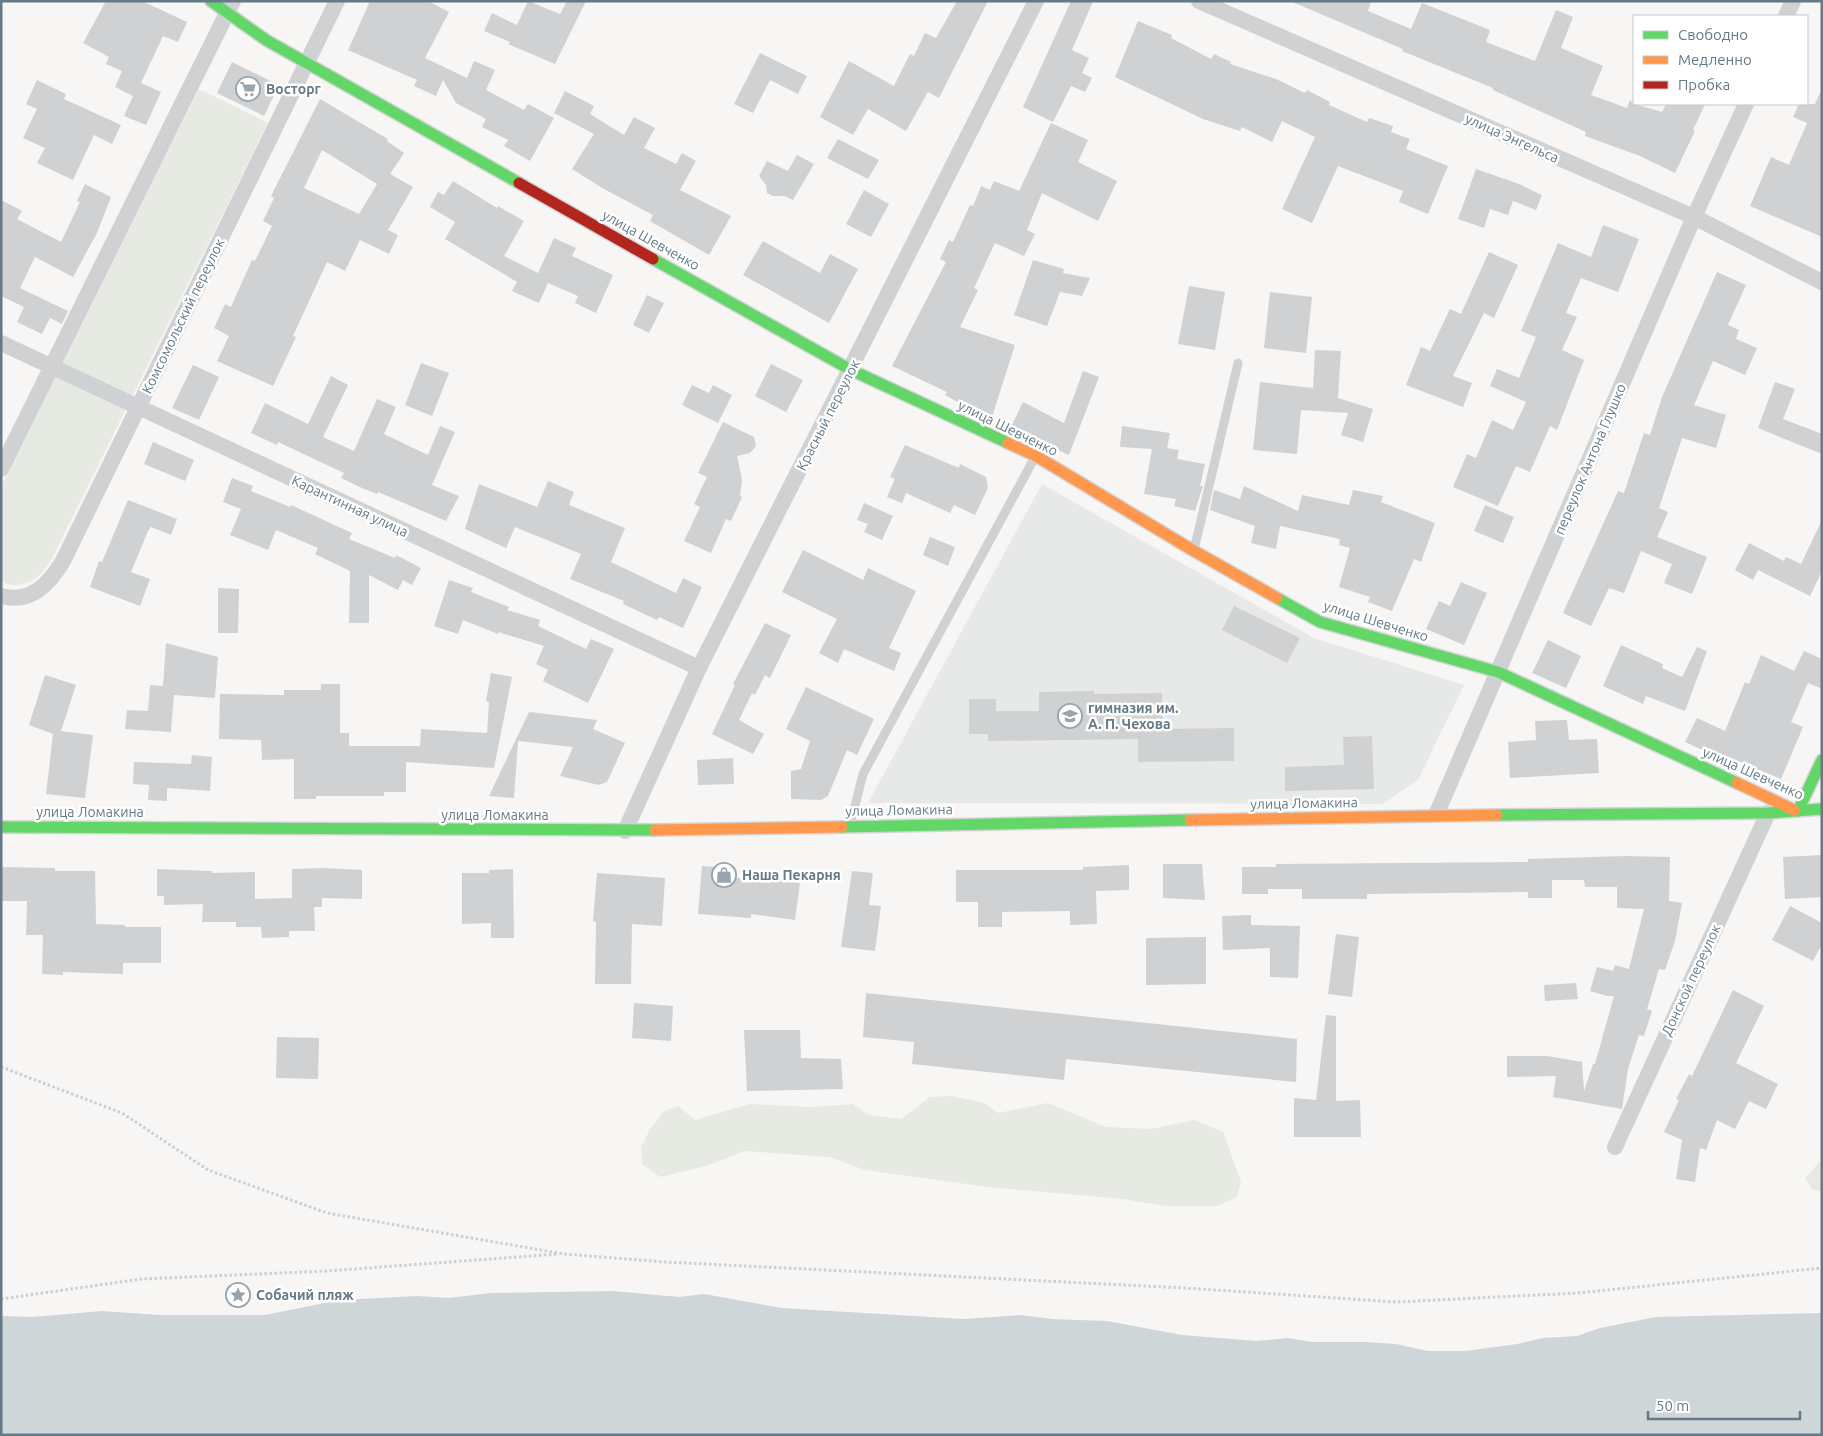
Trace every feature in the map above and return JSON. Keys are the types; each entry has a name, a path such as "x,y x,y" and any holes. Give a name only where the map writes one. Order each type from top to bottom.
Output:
{"street":[{"name":"улица Шевченко","path":"211,1 230,6 266,40 851,370 1036,456 1194,551 1320,622 1498,672 1798,811 1822,810"},
{"name":"Комсомольский переулок","path":"1,596 29,596 50,582 63,561 337,1"},
{"name":"Красный переулок","path":"625,831 699,668 1036,1"},
{"name":"улица Энгельса","path":"1199,1 1694,217 1822,282"},
{"path":"1786,15 1793,1"},
{"path":"1,469 230,6"},
{"name":"переулок Антона Глушко","path":"1436,815 1694,217 1746,105"},
{"name":"Карантинная улица","path":"1,343 699,668"},
{"path":"1798,811 1822,760"},
{"name":"улица Ломакина","path":"1,827 625,831 1436,815 1768,813 1798,811"},
{"name":"Донской переулок","path":"1615,1147 1768,813"}],"lane":[{"path":"1194,551 1238,363"},
{"path":"850,826 863,774 1036,456"}],"path":[{"path":"1,1067 122,1113 208,1170 327,1213 564,1254 665,1262 1185,1288 1396,1302 1578,1293 1822,1268"},
{"path":"1,1299 141,1280 327,1271 564,1254"}],"shaded area":[{"path":"199,89 268,123 50,562 41,574 29,582 16,585 1,582 1,486"},
{"path":"1042,484 1314,638 1464,685 1418,780 1383,804 868,803"},
{"path":"951,1096 985,1103 998,1113 1048,1103 1106,1127 1151,1129 1194,1120 1223,1132 1241,1182 1237,1197 1217,1206 1166,1206 1123,1199 988,1187 865,1170 829,1157 745,1151 706,1166 660,1177 642,1164 641,1147 650,1129 663,1112 678,1106 695,1120 750,1104 811,1107 853,1104 869,1115 901,1119 930,1097"},
{"path":"1822,1159 1822,1192 1812,1189 1805,1178"},
{"path":"613,1291 679,1297 704,1294 782,1308 963,1319 1021,1315 1052,1319 1107,1321 1182,1335 1256,1341 1288,1338 1312,1342 1366,1342 1396,1344 1428,1351 1465,1351 1517,1344 1543,1338 1577,1336 1600,1328 1656,1317 1822,1313 1822,1435 1,1435 1,1316 32,1317 102,1311 159,1315 265,1315 340,1300 417,1296 449,1298 491,1293"}],"building":[{"path":"106,1 142,1 187,22 178,42 163,36 141,83 161,92 146,125 124,116 133,96 115,87 122,71 106,64 109,57 83,43"},
{"path":"370,1 428,1 449,12 425,58 467,78 474,61 495,70 486,90 524,110 528,104 554,118 530,161 504,146 508,140 482,127 486,119 456,103 443,80 436,96 414,86 417,80 348,50"},
{"path":"528,1 560,14 567,1 586,1 555,64 508,44 510,42 484,31 492,13 517,25"},
{"path":"957,1 988,1 939,98 928,92 906,131 868,109 853,135 820,117 849,61 894,86 910,54 914,56 925,33 936,38"},
{"path":"1071,1 1093,1 1072,50 1089,58 1082,73 1092,78 1085,92 1071,86 1053,122 1023,107"},
{"path":"1290,1 1371,1 1368,11 1411,29 1422,3 1490,30 1486,42 1535,61 1556,10 1573,17 1561,48 1603,66 1591,95 1627,108 1630,100 1633,105 1662,112 1666,105 1705,105 1693,130 1695,131 1675,173 1640,156 1585,136 1586,132 1493,90 1493,88 1402,51 1403,49"},
{"path":"1138,21 1172,35 1171,38 1211,59 1214,54 1231,62 1230,64 1276,79 1305,93 1307,90 1330,102 1329,105 1367,122 1369,118 1393,126 1391,132 1410,139 1406,149 1448,166 1428,214 1399,202 1403,191 1338,166 1312,223 1282,209 1315,137 1282,121 1272,142 1242,127 1240,131 1203,119 1115,77"},
{"path":"760,53 807,76 798,94 770,80 753,113 734,104"},
{"name":"Восторг","path":"232,62 279,85 264,116 217,93"},
{"path":"37,80 66,94 64,99 121,125 112,144 94,135 73,180 37,163 45,148 23,138 37,109 26,104"},
{"path":"1822,89 1822,237 1750,206 1771,157 1789,165 1807,123 1793,117 1799,105 1815,104"},
{"path":"565,91 594,106 590,114 624,135 634,117 655,128 644,148 676,164 682,153 696,161 680,190 731,216 709,255 650,221 653,215 604,189 572,169 594,134 554,113"},
{"path":"320,99 388,139 387,141 404,153 390,174 413,187 388,230 398,235 389,254 360,240 345,271 327,262 293,336 296,337 273,386 217,361 229,336 214,328 225,304 231,307 252,260 255,261 272,226 263,221 274,198 271,196","holes":["322,150 377,184 359,214 304,188"]},
{"path":"1051,123 1088,140 1078,162 1117,181 1098,221 1042,193 1027,230 1035,234 1024,256 995,243 974,288 978,290 960,327 1015,345 991,420 945,395 947,392 892,366 946,262 940,259 949,240 953,242 970,205 973,206 981,186 990,190 994,181 1019,191"},
{"path":"838,139 879,160 868,179 827,158"},
{"path":"797,155 814,164 793,200 784,196 773,196 767,193 766,185 759,176 767,161 788,171"},
{"path":"1476,169 1519,184 1542,195 1536,210 1513,201 1508,215 1490,209 1484,228 1458,219"},
{"path":"453,181 497,208 498,206 524,221 504,256 538,273 554,238 576,248 572,256 613,275 596,313 575,303 578,296 548,283 539,303 512,291 517,282 445,239 455,222 430,207 438,192 444,195"},
{"path":"85,184 111,197 97,233 73,277 35,257 20,288 68,311 62,324 50,318 42,334 17,322 24,307 1,296 1,200 22,211 17,219 61,242 80,202 77,201"},
{"path":"864,190 889,204 871,237 846,224"},
{"path":"1603,225 1639,239 1618,292 1581,278 1566,313 1577,317 1562,350 1584,360 1557,430 1550,426 1530,472 1516,466 1498,506 1453,487 1467,454 1476,458 1492,420 1513,430 1526,402 1490,386 1497,369 1519,378 1536,337 1521,331 1558,243 1591,257"},
{"path":"763,241 820,273 830,254 858,269 829,323 743,275"},
{"path":"1489,252 1518,265 1494,318 1484,313 1453,376 1472,383 1463,407 1406,385 1421,347 1430,351 1450,309 1461,314"},
{"path":"1033,260 1064,269 1063,273 1090,278 1082,296 1060,292 1047,326 1014,315"},
{"path":"1717,272 1746,285 1728,325 1739,330 1736,339 1757,348 1745,375 1713,361 1694,405 1726,415 1716,448 1682,438 1659,508 1668,512 1657,537 1707,557 1692,594 1664,583 1672,564 1641,551 1624,593 1609,588 1591,626 1563,613 1618,491 1624,493 1644,433 1650,435 1662,397"},
{"path":"1189,286 1225,292 1215,350 1178,344"},
{"path":"1270,292 1312,297 1306,353 1264,348"},
{"path":"647,295 664,303 649,333 633,325"},
{"path":"1315,350 1341,351 1338,398 1373,409 1363,442 1341,435 1348,413 1301,410 1297,454 1253,450 1260,382 1313,388"},
{"path":"421,363 449,373 432,416 405,405"},
{"path":"771,364 803,380 786,412 755,396"},
{"path":"193,365 219,377 199,420 172,408"},
{"path":"1083,371 1099,377 1069,455 1010,429 1023,402 1064,423"},
{"path":"331,376 348,385 323,437 354,451 377,399 396,407 384,434 428,455 440,426 455,432 432,485 459,496 446,521 378,492 377,494 362,488 341,478 344,473 278,442 277,445 251,433 265,403 308,424"},
{"path":"1775,382 1795,389 1783,419 1822,434 1822,454 1758,428"},
{"path":"692,385 709,393 713,385 732,395 718,423 682,405"},
{"path":"723,422 754,437 756,446 750,453 737,456 742,480 740,496 742,497 731,521 726,519 711,553 684,541 700,507 694,504 707,477 698,473"},
{"path":"1122,426 1170,433 1167,448 1179,450 1177,459 1205,464 1200,486 1203,486 1195,511 1174,506 1176,499 1144,494 1152,449 1120,447"},
{"path":"153,442 194,460 185,481 144,464"},
{"path":"905,445 959,468 960,464 986,477 988,488 975,515 954,505 950,513 906,493 902,503 887,497 895,479 890,477"},
{"path":"232,478 253,486 251,491 290,507 291,505 352,533 349,539 395,558 396,555 421,568 412,585 403,580 398,590 369,575 369,623 349,623 350,571 315,554 318,548 276,530 268,550 230,535 241,509 223,502"},
{"path":"548,481 574,492 569,505 625,528 611,562 676,593 683,578 702,587 683,628 659,617 657,620 623,604 624,601 570,579 581,554 515,527 506,548 465,529 479,484 537,507"},
{"path":"1244,486 1298,511 1302,495 1349,505 1353,490 1383,496 1381,502 1435,523 1421,562 1414,559 1392,611 1368,602 1370,597 1339,587 1350,548 1339,545 1340,539 1280,526 1276,549 1251,543 1255,526 1210,510 1214,490 1240,499"},
{"path":"128,500 177,519 171,535 151,527 148,531 131,572 150,579 140,606 90,587 99,561 102,562"},
{"path":"864,503 893,516 882,540 864,532 868,524 857,520"},
{"path":"1485,505 1514,517 1503,543 1474,531"},
{"path":"1822,520 1822,571 1810,596 1758,570 1753,580 1735,570 1749,543 1784,561 1786,557 1801,564"},
{"path":"930,537 955,547 948,566 923,555"},
{"path":"803,550 863,580 868,568 916,591 889,648 901,653 894,671 844,649 838,663 819,653 837,619 782,592"},
{"path":"449,580 473,588 471,592 509,607 507,610 540,620 538,626 586,649 591,639 614,649 588,703 543,681 548,670 536,664 544,646 498,632 498,634 463,620 458,634 434,626"},
{"path":"1461,582 1487,593 1464,645 1426,629 1439,601 1450,606"},
{"path":"218,588 239,589 238,633 218,633"},
{"path":"1234,606 1300,638 1287,663 1222,630"},
{"path":"765,623 791,635 770,678 765,675 755,695 752,693 739,720 764,734 753,754 712,734 735,685 733,684"},
{"path":"1548,640 1581,656 1566,688 1532,673"},
{"path":"166,643 218,657 215,698 174,695 171,732 125,729 127,710 148,711 150,685 163,686"},
{"path":"1621,645 1663,664 1662,668 1682,677 1697,647 1707,651 1685,711 1646,696 1643,704 1603,686"},
{"path":"1804,651 1822,659 1822,689 1808,683 1791,722 1803,727 1781,779 1726,756 1724,760 1685,742 1697,718 1725,731 1745,682 1749,684 1761,655 1794,671"},
{"path":"491,673 512,677 494,768 406,762 406,792 384,792 384,796 316,796 316,799 294,799 294,759 262,760 261,740 219,739 220,694 284,695 284,690 321,690 321,684 340,684 340,733 349,733 349,746 420,746 421,729 487,733 489,702 486,701"},
{"path":"45,675 76,685 61,731 93,735 85,798 46,794 53,734 29,725"},
{"path":"806,687 874,719 857,755 847,750 828,796 821,800 791,799 791,771 801,769 810,741 786,729"},
{"path":"1094,691 1094,694 1162,693 1162,729 1234,728 1234,761 1138,762 1138,739 988,741 988,734 969,734 969,699 996,699 996,711 1039,711 1039,692"},
{"path":"529,712 597,720 593,729 625,743 607,782 599,785 560,776 573,747 518,741 514,798 489,796"},
{"path":"1567,720 1569,740 1597,739 1599,773 1510,778 1508,742 1536,740 1535,721"},
{"path":"1372,736 1374,789 1285,791 1285,767 1344,765 1343,737"},
{"path":"192,755 212,757 210,791 167,788 167,801 148,800 149,785 133,784 134,762 191,764"},
{"path":"733,758 734,784 698,785 697,760"},
{"path":"1822,855 1822,897 1785,899 1783,857"},
{"path":"1625,856 1670,857 1669,901 1682,903 1675,941 1665,970 1659,969 1647,1009 1652,1011 1644,1036 1639,1035 1628,1069 1622,1109 1553,1097 1556,1076 1507,1077 1507,1056 1547,1056 1582,1062 1584,1091 1593,1064 1595,1064 1614,996 1590,991 1597,967 1613,971 1615,965 1629,969 1644,909 1617,908 1617,887 1585,887 1584,880 1552,880 1552,898 1528,898 1528,892 1367,894 1367,899 1302,899 1302,889 1268,889 1268,894 1242,894 1242,867 1276,867 1276,864 1528,862 1528,859"},
{"path":"1163,864 1202,864 1205,900 1163,898"},
{"path":"1129,865 1129,890 1096,891 1097,924 1070,925 1070,911 1002,912 1002,927 978,927 978,902 956,902 956,870 1083,870 1083,867"},
{"path":"702,866 732,868 731,877 770,883 771,879 800,883 795,920 751,914 751,918 698,914"},
{"path":"1,867 55,868 55,871 95,871 96,924 125,925 125,927 161,927 161,963 123,963 123,974 63,972 63,975 42,974 43,935 26,935 27,901 1,901"},
{"path":"157,869 212,871 212,873 255,872 255,899 292,898 292,869 362,870 362,899 322,898 322,907 314,907 315,931 289,931 289,937 262,938 261,927 236,927 236,922 202,922 203,904 164,905 164,896 157,896"},
{"path":"513,869 514,938 491,938 491,923 462,924 462,873 489,873 489,870"},
{"path":"852,871 873,873 869,905 881,906 875,951 841,947"},
{"path":"597,873 665,878 662,926 632,924 631,984 595,984 596,922 593,921"},
{"path":"1790,906 1822,923 1822,944 1813,961 1772,940"},
{"path":"1251,915 1251,925 1300,926 1298,978 1270,977 1270,948 1223,950 1222,916"},
{"path":"1336,934 1359,937 1352,997 1328,994"},
{"path":"1206,937 1206,984 1146,985 1146,938"},
{"path":"1576,983 1578,999 1545,1001 1544,985"},
{"path":"1733,990 1764,1006 1736,1063 1778,1084 1766,1109 1749,1101 1735,1129 1717,1120 1706,1150 1700,1148 1695,1182 1676,1179 1682,1140 1664,1132 1679,1100 1676,1099 1689,1074 1692,1076"},
{"path":"866,993 1297,1039 1296,1082 1066,1059 1064,1080 912,1064 914,1042 863,1037"},
{"path":"634,1003 673,1006 671,1041 632,1038"},
{"path":"1326,1015 1336,1016 1336,1101 1360,1100 1361,1137 1294,1137 1294,1098 1316,1100"},
{"path":"744,1030 800,1030 801,1058 841,1059 843,1089 747,1091"},
{"path":"277,1037 319,1038 318,1079 276,1078"}],"traffic: fast":[{"path":"211,1 266,40 519,183"},
{"path":"653,259 851,370 1008,443"},
{"path":"1277,598 1320,622 1498,672 1737,783"},
{"path":"1798,811 1822,760"},
{"path":"1497,815 1768,813 1822,809"},
{"path":"842,827 1190,820"},
{"path":"1,827 655,830"}],"traffic: slow":[{"path":"1008,443 1036,456 1194,551 1277,598"},
{"path":"1737,783 1794,810"},
{"path":"1190,820 1497,815"},
{"path":"655,830 842,827"}],"traffic: jam":[{"path":"519,183 653,259"}],"place":[{"name":"Восторг","path":"248,89"},
{"name":"гимназия им. А. П. Чехова","path":"1070,716"},
{"name":"Наша Пекарня","path":"724,875"},
{"name":"Собачий пляж","path":"238,1295"}]}
